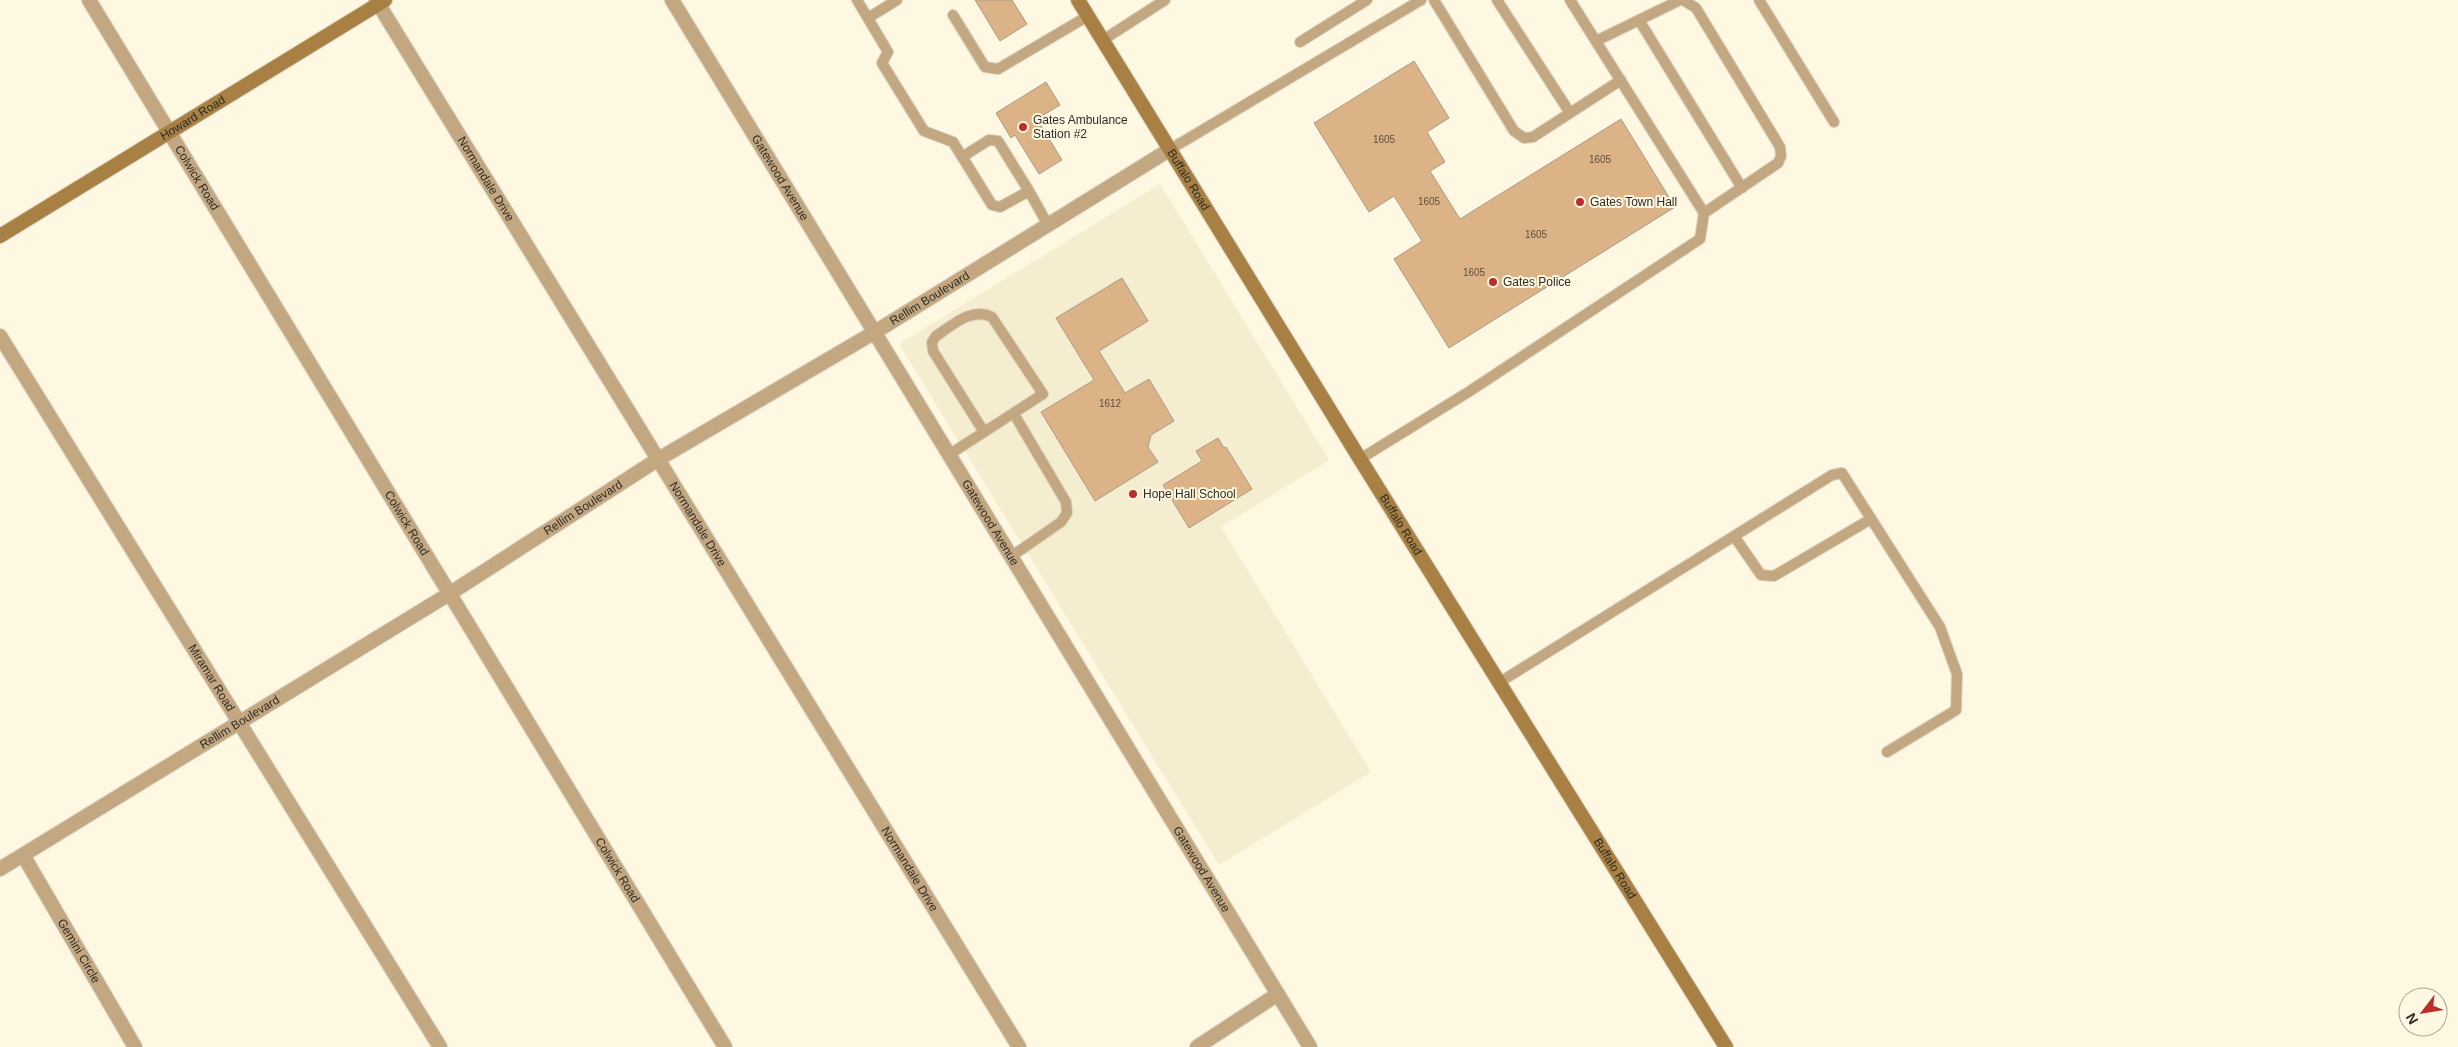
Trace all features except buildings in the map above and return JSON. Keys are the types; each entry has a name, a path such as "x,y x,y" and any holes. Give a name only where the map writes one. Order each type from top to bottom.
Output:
{"main road":[{"name":"Buffalo Road","path":"1078,0 1360,459 1726,1047"},
{"name":"Howard Road","path":"0,236 380,1"}],"street":[{"name":"Colwick Road","path":"89,0 448,594 725,1047"},
{"name":"Gatewood Avenue","path":"672,0 1310,1047"},
{"name":"Normandale Drive","path":"380,1 657,460 1019,1047"},
{"name":"Rellim Boulevard","path":"0,869 448,594 657,460 875,332 1169,150"},
{"name":"Miramar Road","path":"0,336 241,722 440,1047"},
{"name":"Gemini Circle","path":"23,855 135,1047"},
{"path":"1197,1047 1278,994"}],"lane":[{"path":"856,0 888,52 882,62 924,131 953,142 992,205 1000,207 1029,191"},
{"path":"868,18 897,0"},
{"path":"1102,40 1165,0"},
{"path":"1300,42 1367,0"},
{"path":"1169,150 1421,0"},
{"path":"1434,0 1514,131 1524,138 1533,136 1621,80"},
{"path":"1498,0 1570,112"},
{"path":"1360,459 1470,391 1700,239 1704,214 1570,0"},
{"path":"1596,41 1681,0 1696,8 1780,147 1782,156 1778,163 1704,214"},
{"path":"1759,0 1834,122"},
{"path":"953,14 985,67 998,69 1088,16"},
{"path":"1639,20 1742,188"},
{"path":"962,157 989,140 998,141 1048,225"},
{"path":"950,454 1043,394 992,317 983,313 973,313 936,336 932,342 933,351 984,432"},
{"path":"1012,556 1061,522 1066,513 1066,502 1014,414"},
{"path":"1500,682 1832,475 1842,473 1940,626 1957,674 1956,710 1887,752"},
{"path":"1734,536 1761,575 1774,576 1871,519"}],"shaded area":[{"name":"Hope Hall School","path":"1160,184 1329,460 1221,527 1371,772 1219,865 899,344"}],"place":[{"name":"Gates Ambulance Station #2","path":"1023,127"},
{"name":"Gates Town Hall","path":"1580,202"},
{"name":"Gates Police","path":"1493,282"},
{"name":"Hope Hall School","path":"1133,494"}]}
